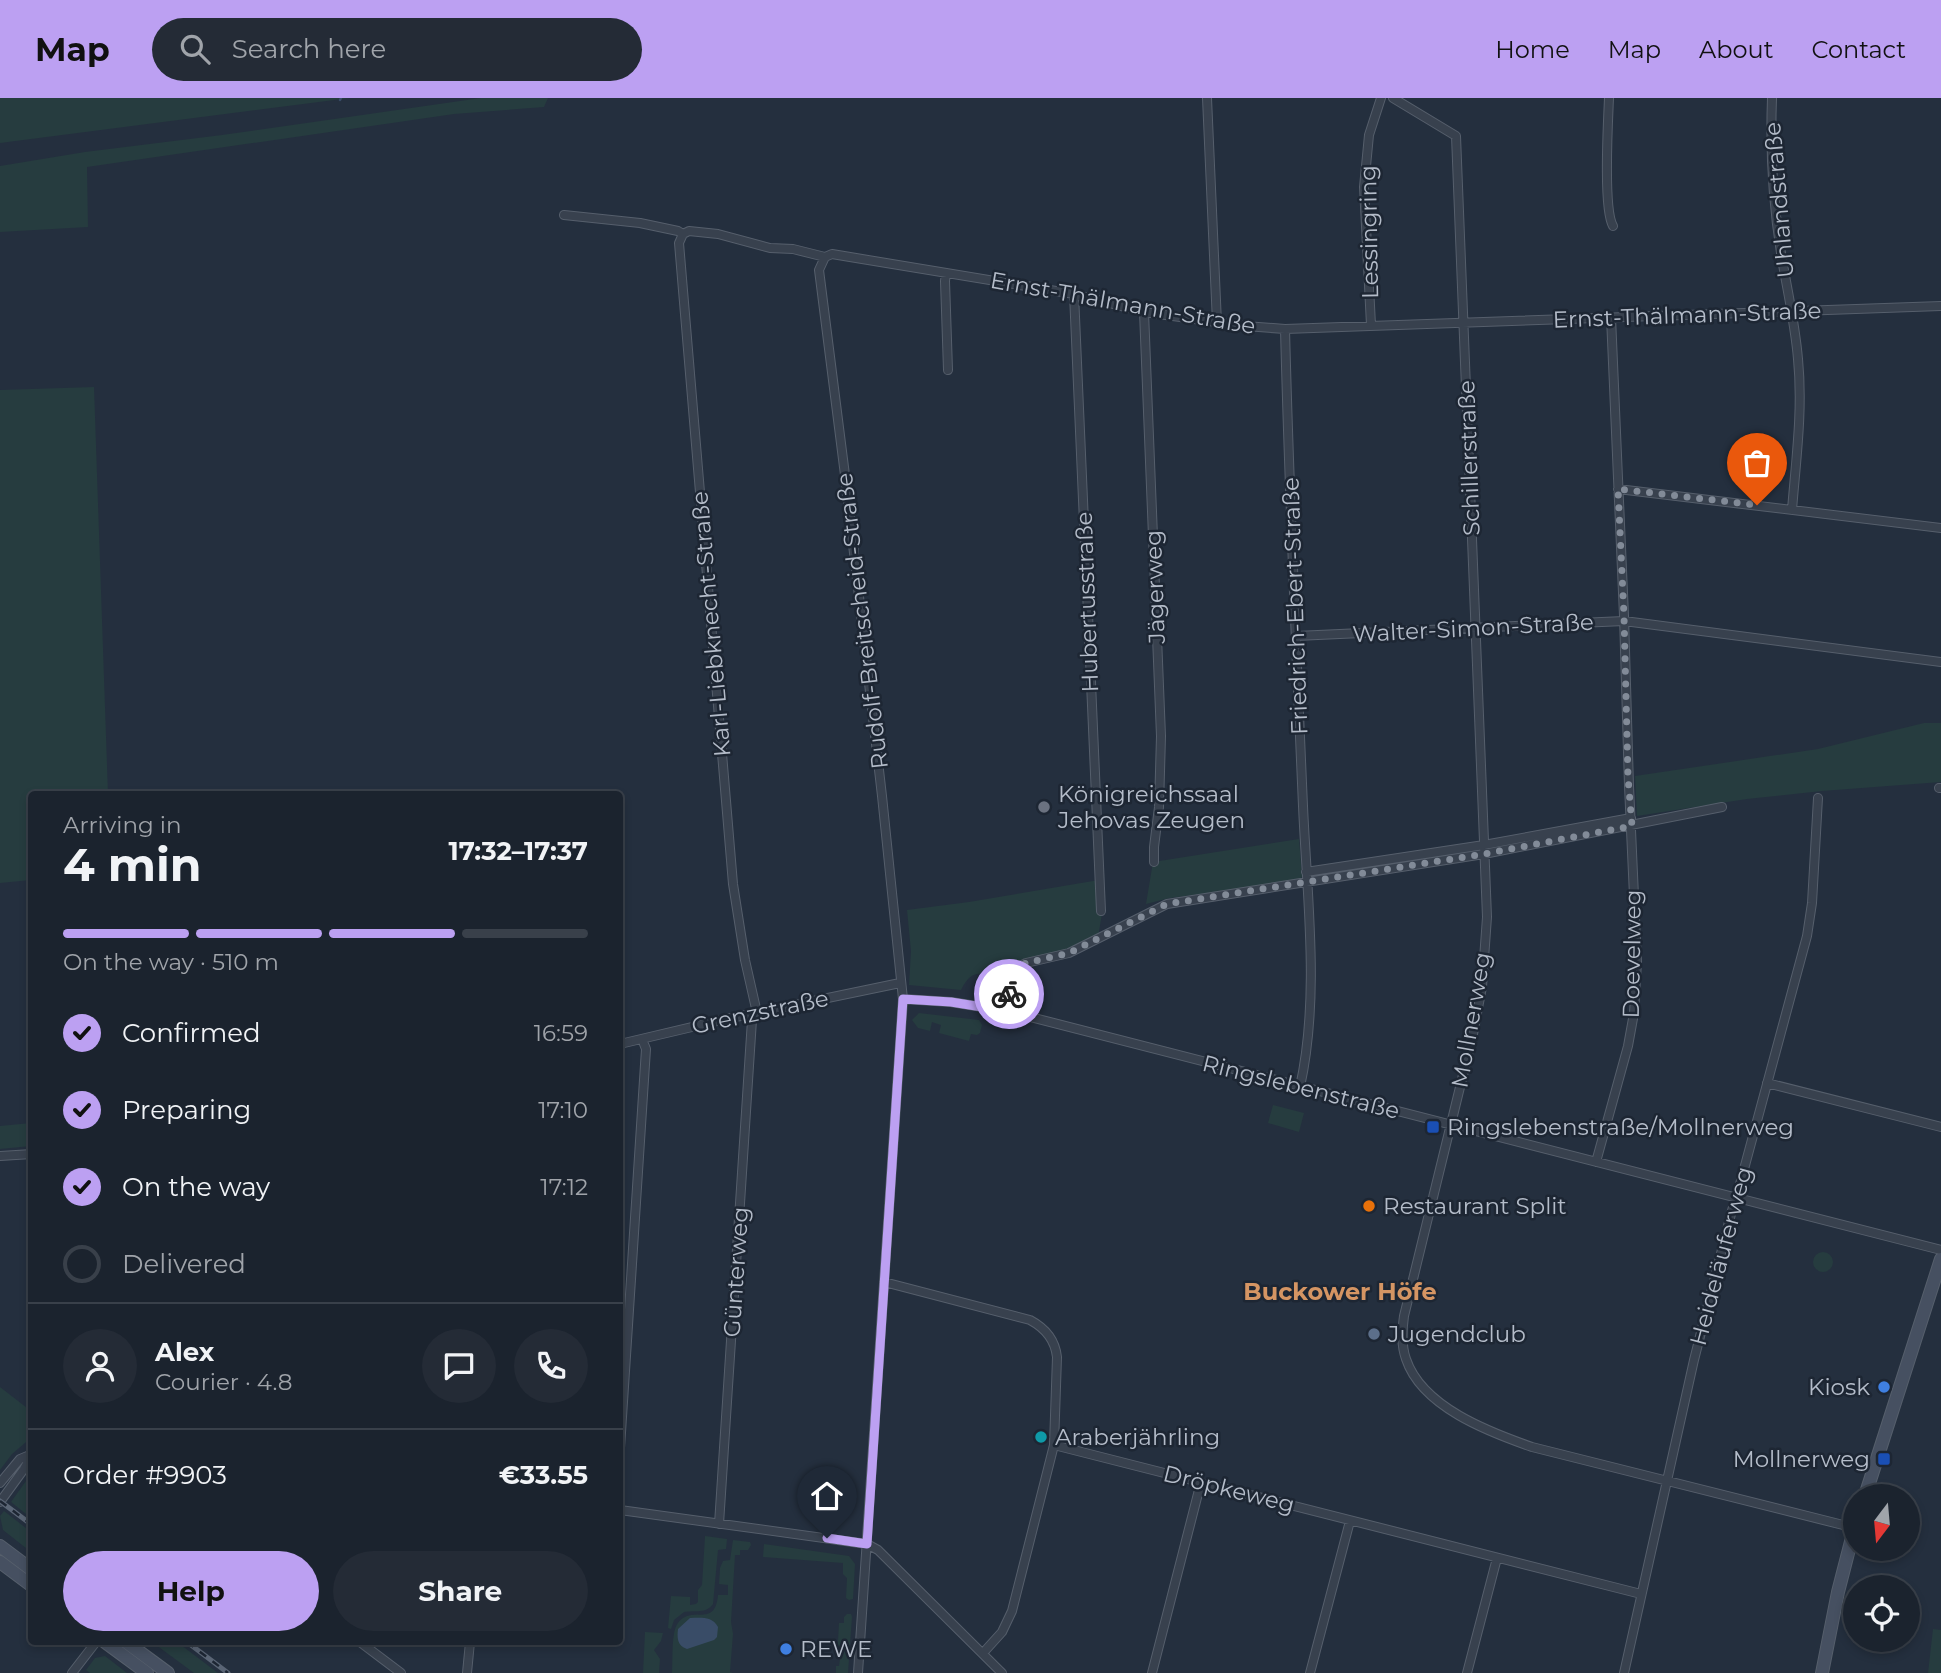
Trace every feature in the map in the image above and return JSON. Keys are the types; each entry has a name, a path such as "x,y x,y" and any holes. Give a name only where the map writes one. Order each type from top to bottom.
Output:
{"main road":[{"path":"1869,1484 1941,1259"},
{"path":"0,1546 28,1567"},
{"path":"1822,1673 1846,1561"},
{"path":"0,1562 28,1583"},
{"path":"110,1645 147,1673"},
{"path":"131,1645 168,1673"}],"street":[{"path":"1207,98 1217,323"},
{"name":"Lessingring","path":"1371,325 1364,187 1369,135 1381,98"},
{"name":"Schillerstraße","path":"1393,98 1456,136 1484,850"},
{"path":"1609,98 1608,198 1614,226"},
{"name":"Uhlandstraße","path":"1769,99 1773,185 1799,362 1800,400 1792,510"},
{"name":"Ernst-Thälmann-Straße","path":"564,215 640,223 683,234 689,231 718,234 825,257 832,254 1074,294 1144,312 1217,323 1285,329 1941,306"},
{"name":"Karl-Liebknecht-Straße","path":"683,234 679,243 733,884 754,1016"},
{"name":"Rudolf-Breitscheid-Straße","path":"825,257 819,270 882,796 903,999 858,1673"},
{"path":"946,273 948,370"},
{"name":"Hubertusstraße","path":"1074,294 1101,911"},
{"name":"Jägerweg","path":"1144,312 1161,736 1154,862"},
{"name":"Doevelweg","path":"1596,1162 1628,1047 1634,1013 1637,962 1611,317"},
{"name":"Friedrich-Ebert-Straße","path":"1285,329 1308,882 1309,1025 1300,1087"},
{"path":"1618,489 1941,528"},
{"name":"Walter-Simon-Straße","path":"1296,636 1624,621 1941,662"},
{"name":"Heideläuferweg","path":"1624,1673 1694,1360 1807,936 1812,903 1818,798"},
{"path":"1007,1011 1011,975 1016,968 1069,953 1167,904 1308,882 1722,807"},
{"path":"1307,872 1484,850"},
{"name":"Mollnerweg","path":"1484,850 1487,917 1482,988 1404,1316 1404,1348 1412,1374 1446,1407 1500,1436 1532,1447 1843,1524"},
{"name":"Grenzstraße","path":"623,1043 900,985"},
{"name":"Ringslebenstraße","path":"903,999 951,1002 1007,1011 1941,1250"},
{"name":"Günterweg","path":"719,1524 754,1016"},
{"path":"623,1402 646,1049 644,1044"},
{"path":"1767,1083 1941,1127"},
{"path":"0,1156 28,1154"},
{"path":"884,1282 1030,1320 1048,1333 1056,1349 1058,1369 1054,1444 1012,1611 1002,1632 983,1653"},
{"name":"Dröpkeweg","path":"1054,1444 1641,1594"},
{"path":"0,1483 20,1459 28,1456"},
{"path":"0,1502 28,1462"},
{"path":"1152,1673 1201,1482"},
{"path":"623,1510 867,1544 877,1550 1002,1673"},
{"path":"1310,1673 1350,1521"},
{"path":"1467,1673 1497,1558"},
{"path":"72,1673 94,1645"},
{"path":"364,1645 401,1673"},
{"path":"467,1673 470,1645"}],"green space":[{"path":"0,98 350,98 0,143"},
{"path":"481,98 548,98 544,107 454,114 87,167 88,227 0,232 0,166"},
{"path":"94,387 108,791 28,791 28,880 0,883 0,390"},
{"path":"1924,723 1941,723 1941,782 1747,799 1637,816 1635,776 1818,749"},
{"path":"1299,839 1302,876 1300,881 1170,898 1146,904 1153,862"},
{"path":"1098,881 1102,914 1098,937 1073,949 1009,965 1006,989 1003,991 982,974 971,976 961,990 909,985 911,951 907,910"},
{"path":"919,1013 979,1020 982,1025 980,1033 971,1034 969,1041 939,1033 941,1025 932,1022 930,1031 918,1028 912,1020"},
{"path":"1273,1105 1304,1113 1299,1132 1268,1123"},
{"path":"28,1123 28,1146 0,1149 0,1126"},
{"path":"1823,1252 1830,1255 1833,1262 1830,1269 1823,1272 1816,1269 1813,1262 1816,1255"},
{"path":"0,1387 28,1409 28,1440 12,1454 0,1470"},
{"path":"28,1478 28,1516 11,1502"},
{"path":"4,1511 28,1530 28,1550 3,1530 0,1516"},
{"path":"705,1536 727,1539 726,1549 718,1550 713,1604 704,1610 684,1612 674,1620 671,1629 668,1628 671,1596 690,1597 690,1605 698,1602 698,1590 702,1585"},
{"path":"733,1540 750,1542 751,1545 748,1550 740,1550 740,1555 735,1555 730,1672 733,1673 672,1673 673,1639 678,1623 690,1615 708,1614 716,1605 718,1595 728,1595 728,1585 719,1584 720,1568 723,1561 730,1560"},
{"path":"764,1544 849,1556 855,1564 853,1599 846,1598 847,1578 843,1574 843,1563 763,1557"},
{"path":"847,1614 852,1617 848,1673 836,1673 840,1659 837,1658 839,1623 844,1623"},
{"path":"1933,1629 1941,1630 1941,1673 1928,1673"},
{"path":"645,1632 663,1633 654,1650 660,1659 659,1673 643,1673"},
{"path":"156,1645 181,1645 218,1673 194,1673"},
{"path":"105,1656 127,1673 90,1673 86,1670 95,1658"}],"water":[{"path":"690,1618 713,1621 718,1627 717,1637 687,1649 681,1646 678,1629"}],"railway":[{"path":"0,1501 28,1522"},
{"path":"191,1645 228,1673"}],"way so far":[{"path":"1009,994 1011,975 1016,968 1069,953 1167,904 1484,854 1632,826 1618,489 1757,505"}],"place":[{"name":"Königreichssaal Jehovas Zeugen","path":"1044,807"},
{"name":"Ringslebenstraße/Mollnerweg","path":"1433,1127"},
{"name":"Restaurant Split","path":"1369,1206"},
{"name":"Jugendclub","path":"1374,1334"},
{"name":"Kiosk","path":"1884,1387"},
{"name":"Araberjährling","path":"1041,1437"},
{"name":"Mollnerweg","path":"1884,1459"},
{"name":"REWE","path":"786,1649"}],"district":[{"name":"Buckower Höfe","path":"1340,1291"}],"route":[{"path":"827,1538 867,1544 903,999 969,1004 1007,1011 1009,994"}]}
